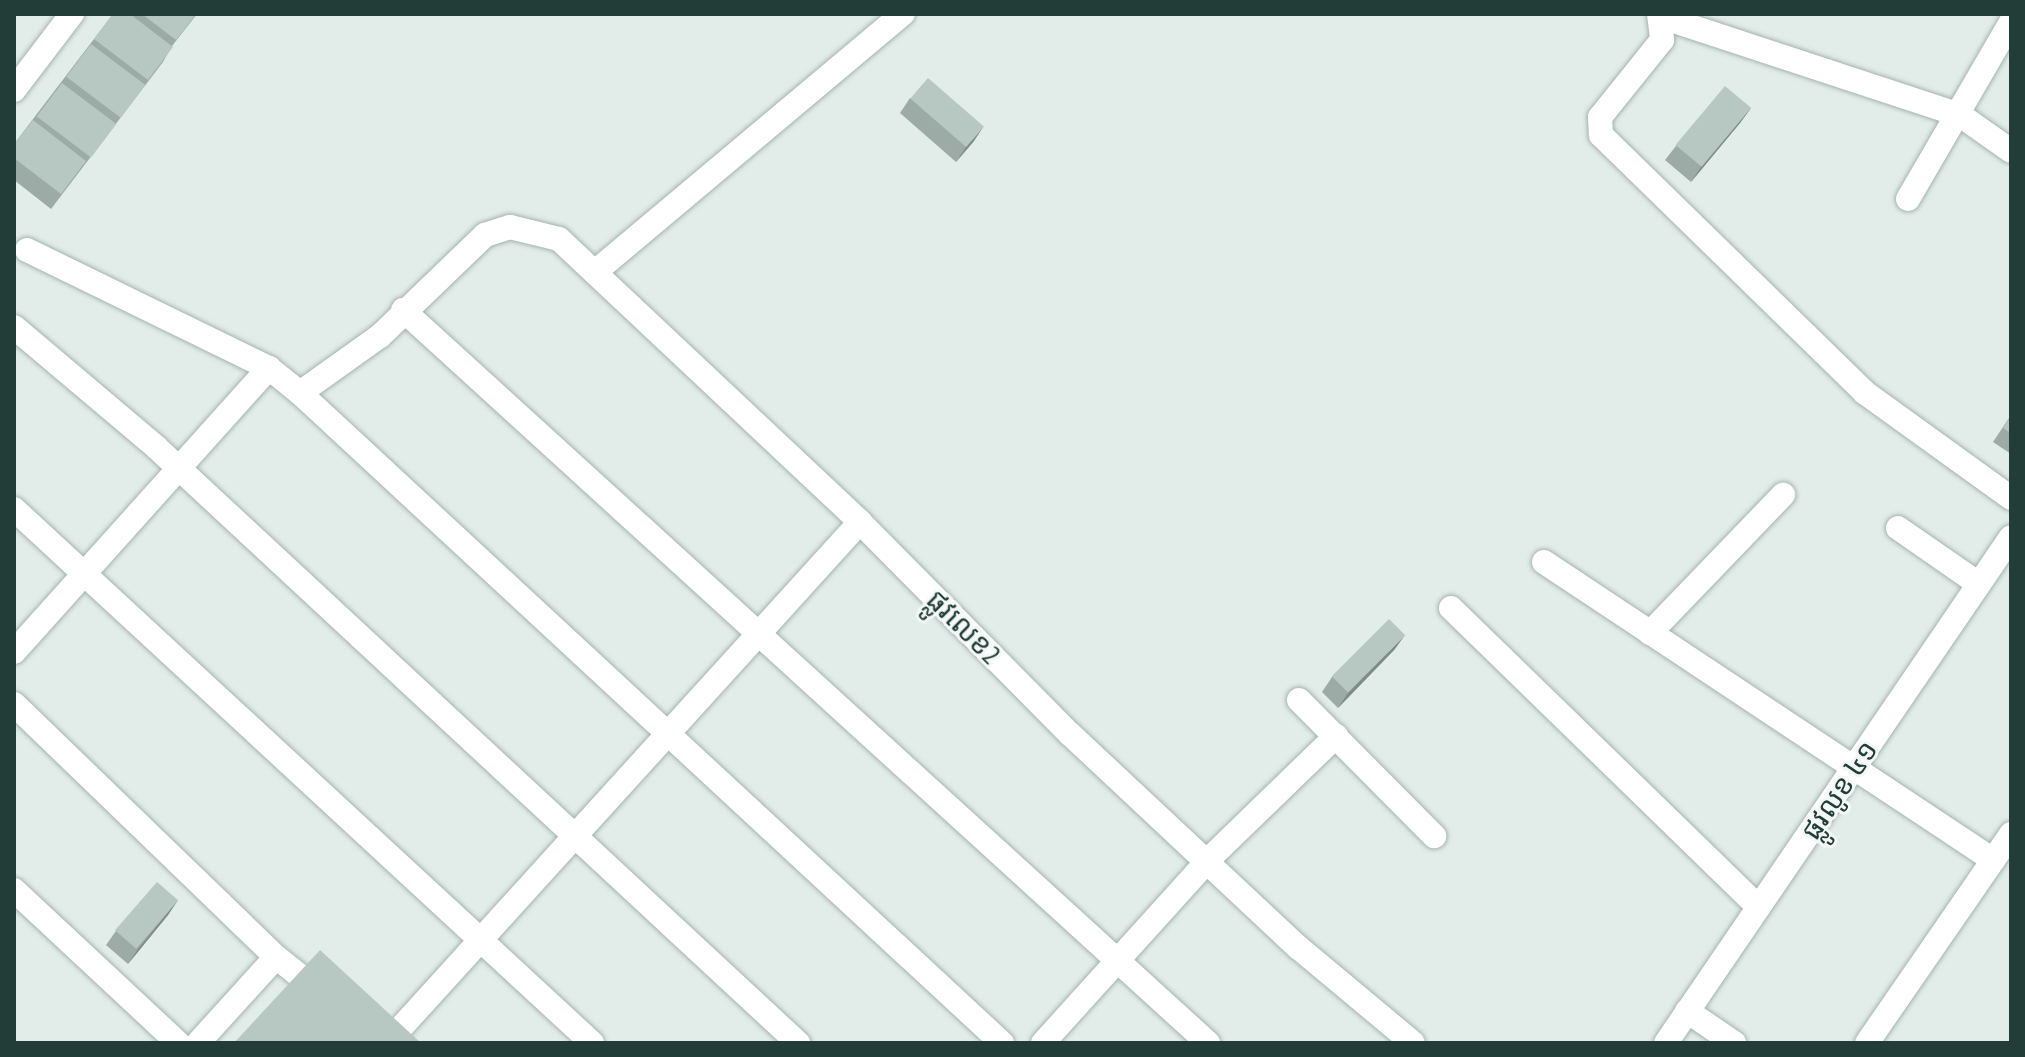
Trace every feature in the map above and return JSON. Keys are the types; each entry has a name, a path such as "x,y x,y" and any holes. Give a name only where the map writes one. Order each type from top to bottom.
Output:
{"street":[{"path":"14,90 72,14"},
{"path":"595,272 903,14"},
{"path":"2011,151 1960,115 1660,15 1662,40 1600,117 1601,135 1842,373 2011,498"},
{"path":"1908,199 1960,115 2011,22"},
{"name":"ផ្លូវលេខ2","path":"403,310 464,250 510,227 533,229 559,239 860,522 1070,734 1209,859 1299,948 1413,1043"},
{"path":"27,250 269,368 300,393 666,736 1002,1043"},
{"path":"300,393 380,336 403,310 1208,1043"},
{"path":"14,327 181,471 798,1043"},
{"path":"14,652 83,573 181,471 269,368"},
{"path":"1650,633 1783,495"},
{"path":"14,509 592,1043"},
{"path":"378,1040 481,940 860,522"},
{"path":"1898,528 1979,584"},
{"name":"ផ្លូវលូខ ៤១","path":"1666,1043 2011,537"},
{"path":"1544,562 1852,770 1993,860"},
{"path":"1451,608 1759,907"},
{"path":"1299,700 1434,836"},
{"path":"14,704 276,957 345,1014"},
{"path":"1043,1043 1209,859 1336,736"},
{"path":"1867,1043 2011,834"},
{"path":"14,890 178,1043"},
{"path":"198,1043 276,957"},
{"path":"1687,1011 1734,1043"}],"building":[{"path":"113,14 130,14 173,47 148,80 94,39"},
{"path":"142,14 196,14 176,40"},
{"path":"91,44 145,85 121,118 66,77"},
{"path":"928,78 984,127 966,147 910,98"},
{"path":"62,83 116,124 91,157 37,117"},
{"path":"1725,86 1751,108 1702,167 1676,145"},
{"path":"33,120 86,161 61,194 14,158 14,144"},
{"path":"2011,416 2011,433 2003,428"},
{"path":"1389,619 1405,635 1348,693 1332,676"},
{"path":"157,882 178,900 136,949 115,930"},
{"path":"320,950 421,1043 234,1043"}]}
